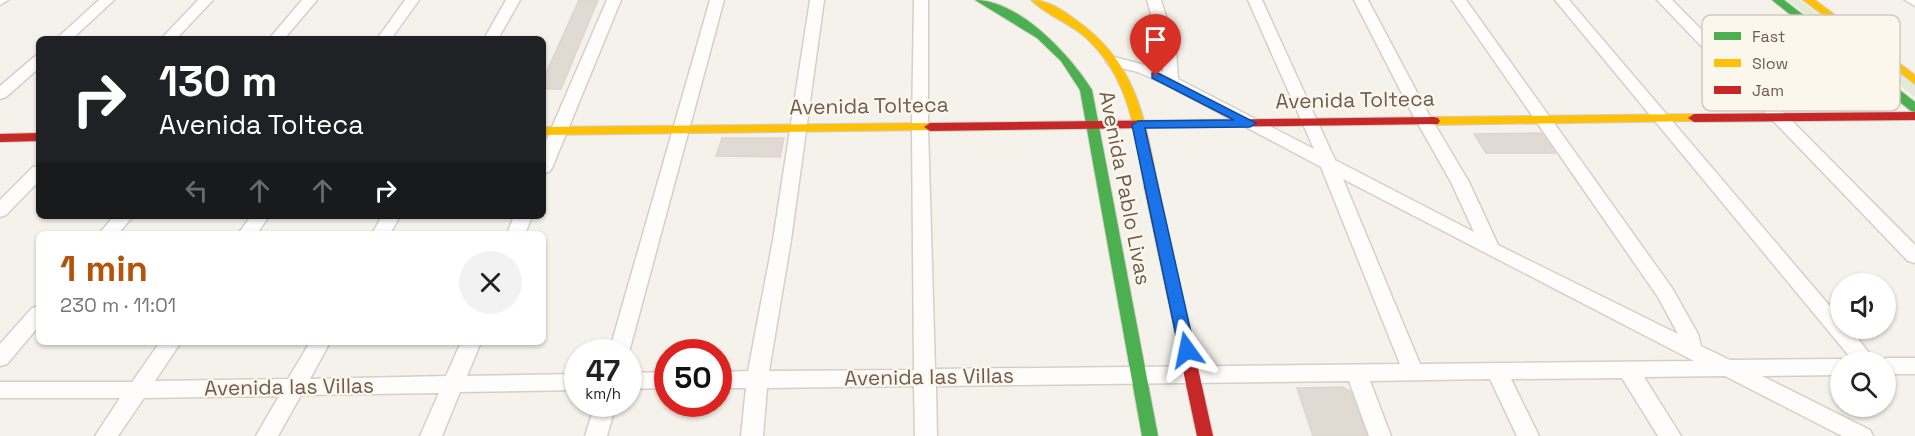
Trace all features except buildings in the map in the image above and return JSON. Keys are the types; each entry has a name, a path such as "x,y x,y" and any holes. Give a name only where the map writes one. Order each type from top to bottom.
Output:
{"street":[{"path":"66,36 107,0"},
{"path":"171,36 206,0"},
{"path":"279,36 310,0"},
{"path":"386,36 412,0"},
{"path":"493,36 513,0"},
{"path":"546,154 551,131 614,0"},
{"path":"623,339 717,0"},
{"path":"752,436 757,379 799,128 817,0"},
{"path":"921,0 920,127 926,436"},
{"name":"Avenida Pablo Livas","path":"980,0 1027,24 1049,39 1065,54 1076,69 1086,90 1150,436"},
{"name":"Avenida Pablo Livas","path":"1036,0 1074,23 1096,41 1114,62 1127,85 1138,125 1205,436"},
{"path":"1154,0 1169,55 1170,81"},
{"path":"1255,0 1311,122 1413,371"},
{"path":"1361,0 1424,120 1460,182 1491,249"},
{"path":"1459,0 1665,293 1688,334 1693,352"},
{"path":"1562,0 1857,351"},
{"path":"1664,0 1702,39"},
{"path":"1776,0 1795,15"},
{"path":"1808,0 1828,15"},
{"path":"1114,62 1143,69 1170,81 1327,165 1862,436"},
{"path":"0,94 36,63"},
{"path":"1900,70 1915,81"},
{"path":"1900,96 1915,108"},
{"path":"1773,111 1915,256"},
{"name":"Avenida Tolteca","path":"551,131 1659,117 1915,116"},
{"path":"0,138 36,137"},
{"path":"0,211 36,174"},
{"path":"111,231 121,219"},
{"path":"0,358 36,316"},
{"path":"106,436 169,345"},
{"path":"267,436 318,345"},
{"path":"431,436 470,345"},
{"path":"1896,366 1915,366"},
{"path":"1139,374 1629,371 1830,367"},
{"path":"1629,371 1670,436"},
{"path":"1356,372 1380,436"},
{"path":"1497,372 1528,436"},
{"name":"Avenida las Villas","path":"732,380 1139,374"},
{"name":"Avenida las Villas","path":"0,390 137,390 564,382"},
{"path":"596,436 601,417"}],"green space":[{"path":"1787,0 1799,0 1820,15 1807,15"},
{"path":"1900,71 1915,82 1915,97 1900,86"}],"traffic: fast":[{"path":"980,0 1013,17 1041,36 1065,59 1086,90 1150,436"},
{"path":"1777,0 1796,15"},
{"path":"1900,96 1915,108"}],"traffic: slow":[{"path":"1036,0 1088,34 1118,69 1135,106 1151,186"},
{"path":"1808,0 1828,15"},
{"path":"1900,70 1915,81"},
{"path":"1434,121 1694,118"},
{"path":"546,131 930,127"}],"traffic: jam":[{"path":"1694,118 1915,116"},
{"path":"930,127 1434,121"},
{"path":"0,138 36,137"},
{"path":"1151,186 1205,436"}],"route":[{"path":"1156,76 1250,123 1138,125 1187,350"}]}
